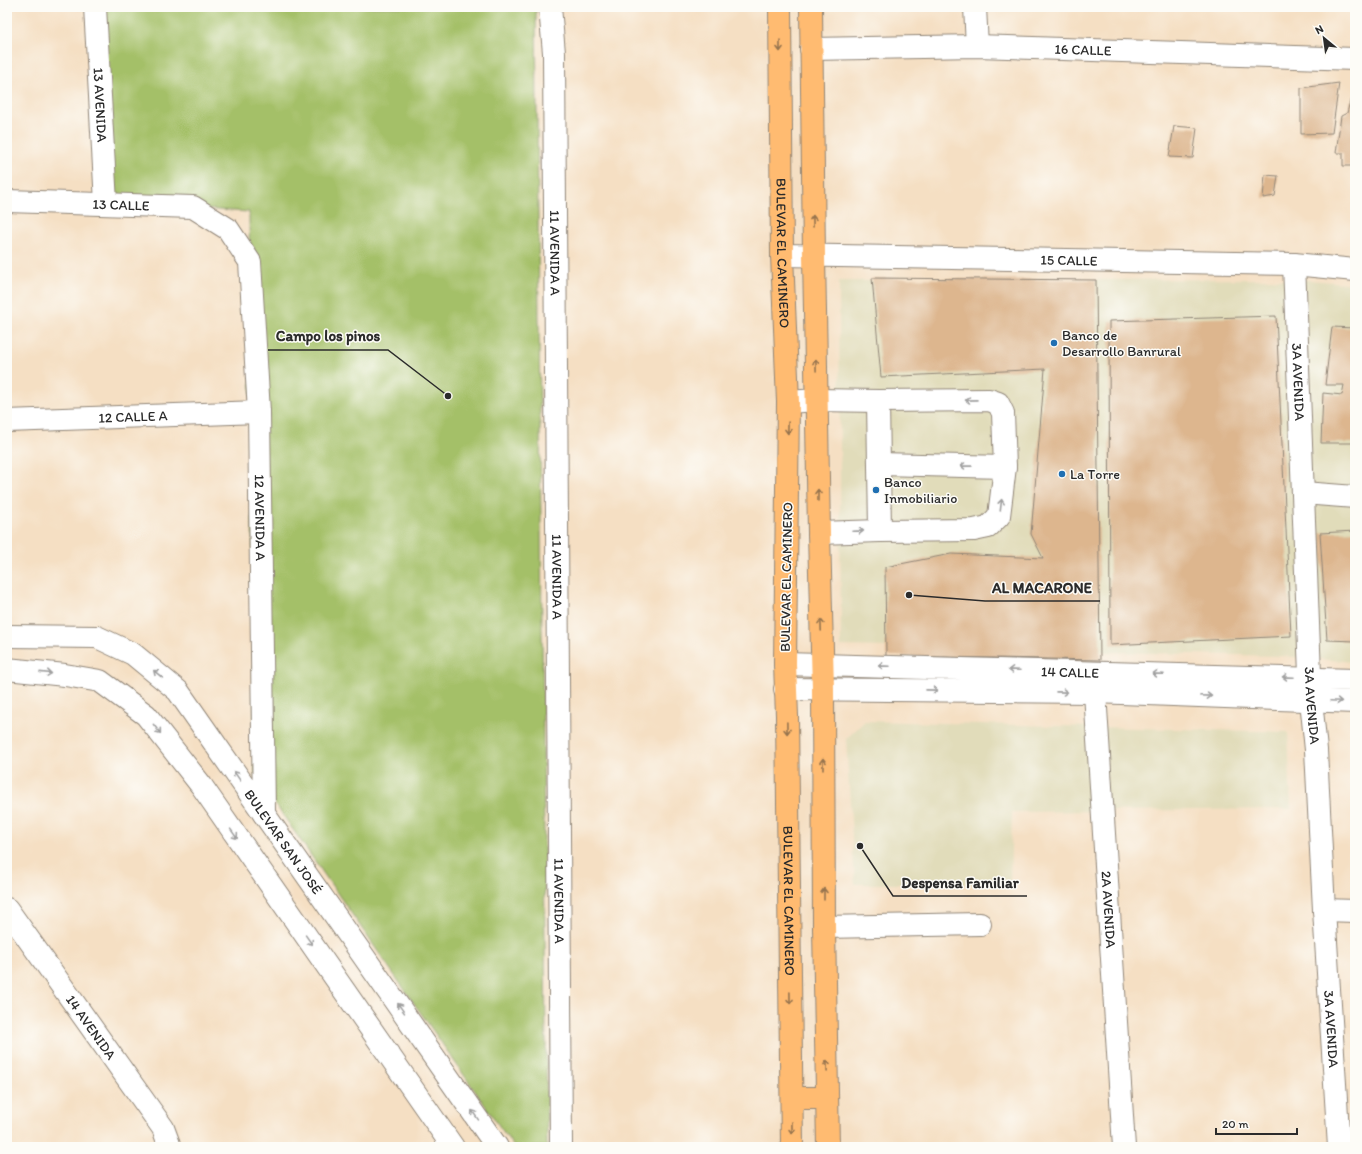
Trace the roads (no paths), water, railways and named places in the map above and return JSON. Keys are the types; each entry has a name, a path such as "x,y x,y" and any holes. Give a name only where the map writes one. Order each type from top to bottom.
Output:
{"main road":[{"name":"BULEVAR EL CAMINERO","path":"780,7 782,255 788,402 785,664 787,716 792,1147"},
{"path":"811,7 819,533 823,664 824,927 828,1147"},
{"path":"792,1098 827,1098"}],"street":[{"name":"13 AVENIDA","path":"95,7 106,204"},
{"name":"11 AVENIDA A","path":"550,7 554,53 561,1147"},
{"path":"975,7 977,46"},
{"name":"16 CALLE","path":"811,49 977,46 1355,59"},
{"name":"13 CALLE","path":"7,201 193,207 228,229"},
{"name":"12 AVENIDA A","path":"228,229 250,262 260,412 264,814"},
{"name":"15 CALLE","path":"782,255 1294,264 1355,270"},
{"name":"3A AVENIDA","path":"1294,264 1312,700 1339,1147"},
{"path":"788,402 817,400 989,400 998,403 1003,414 1005,467 999,516 988,527 974,530 819,533"},
{"path":"878,401 880,531"},
{"name":"12 CALLE A","path":"7,421 260,412"},
{"path":"879,464 1005,467"},
{"path":"1303,493 1355,497"},
{"name":"BULEVAR SAN JOSÉ","path":"7,636 97,637 133,654 178,691 497,1147"},
{"name":"14 CALLE","path":"785,664 823,664 1095,682 1312,700 1355,702"},
{"path":"7,669 65,675 100,681 146,715 200,785 453,1147"},
{"name":"14 CALLE","path":"786,689 823,690 1095,682 1311,678 1355,680"},
{"name":"2A AVENIDA","path":"1095,682 1124,1147"},
{"name":"14 AVENIDA","path":"7,909 163,1128 170,1147"},
{"path":"1324,910 1355,911"},
{"path":"824,927 980,924"}],"place":[{"name":"Banco de Desarrollo Banrural","path":"1054,343"},
{"name":"Campo los pinos","path":"448,396"},
{"name":"La Torre","path":"1062,474"},
{"name":"Banco Inmobiliario","path":"876,490"},
{"name":"AL MACARONE","path":"909,595"},
{"name":"Despensa Familiar","path":"860,846"}]}
